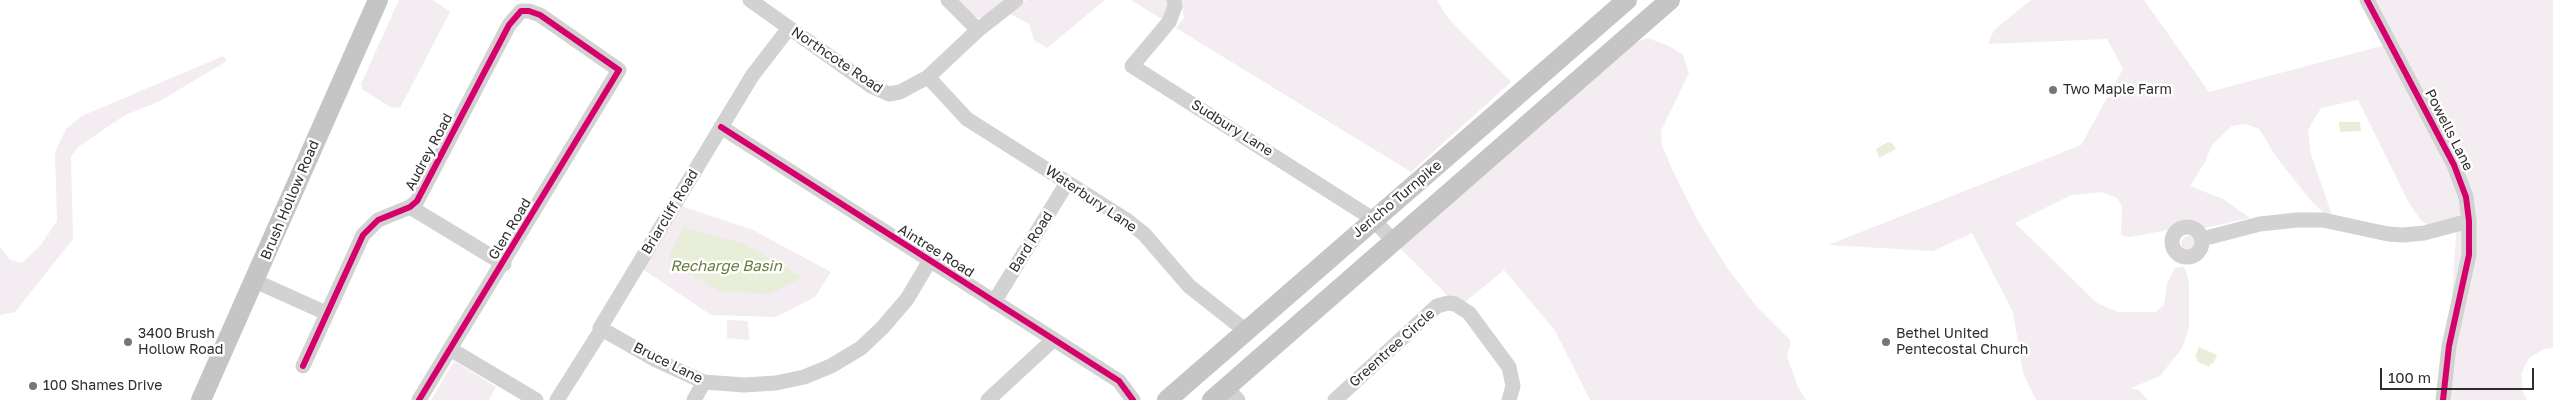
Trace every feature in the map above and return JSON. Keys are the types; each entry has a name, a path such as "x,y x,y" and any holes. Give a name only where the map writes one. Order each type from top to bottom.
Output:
{"main road":[{"name":"Brush Hollow Road","path":"201,400 378,0"},
{"name":"Jericho Turnpike","path":"1167,400 1627,0"},
{"name":"Jericho Turnpike","path":"1225,396 1393,241 1670,0"}],"street":[{"name":"Northcote Road","path":"750,0 882,92 900,92 928,77 978,30 1016,0"},
{"path":"948,0 978,30"},
{"name":"Sudbury Lane","path":"1174,0 1175,6 1169,22 1132,66 1373,219 1393,241"},
{"name":"Powells Lane","path":"2367,0 2454,165 2462,184 2469,221 2469,255 2449,346 2443,400"},
{"name":"Audrey Road","path":"303,366 363,235 378,220 410,207 423,192 509,25 521,11 529,10 540,15 619,70"},
{"name":"Briarcliff Road","path":"557,400 600,332 600,328 752,76 789,28"},
{"name":"Glen Road","path":"420,400 504,264 619,70"},
{"name":"Waterbury Lane","path":"928,77 967,118 1125,219 1144,234 1189,286 1246,331"},
{"name":"Aintree Road","path":"721,127 1118,381 1133,400"},
{"name":"Bard Road","path":"994,302 1067,183"},
{"path":"410,207 504,264"},
{"path":"2202,239 2260,224 2297,220 2323,220 2388,234 2403,235 2424,233 2469,221"},
{"name":"Bruce Lane","path":"600,328 656,360 704,382 744,385 776,383 804,377 831,366 861,348 883,327 907,299 930,262"},
{"path":"255,281 326,313"},
{"name":"Greentree Circle","path":"1335,400 1437,306 1448,303 1455,304 1469,313 1509,367 1513,386 1509,400"},
{"path":"988,400 1053,340"},
{"path":"450,349 536,400"},
{"path":"694,400 704,382"}],"shaded area":[{"path":"399,0 433,0 450,12 400,108 390,107 362,89 361,84"},
{"path":"956,0 1006,0 981,18 976,17"},
{"path":"1026,0 1105,0 1047,48 1034,40 1029,24 1010,14"},
{"path":"1131,0 1169,0 1163,20"},
{"path":"1181,0 1437,0 1448,18 1511,82 1411,172 1176,28 1184,18"},
{"path":"2031,0 2144,0 2209,92 2389,44 2367,0 2553,0 2553,348 2544,349 2529,358 2521,374 2523,393 2527,400 2443,400 2449,346 2457,220 2429,225 2421,221 2409,203 2358,100 2321,108 2308,130 2311,155 2335,223 2312,202 2277,158 2259,129 2246,124 2232,126 2212,145 2205,162 2190,186 2223,199 2250,218 2200,229 2184,227 2130,237 2123,236 2121,233 2122,207 2117,198 2102,192 2071,195 2015,223 2097,303 2118,312 2156,312 2164,305 2167,284 2175,268 2184,267 2189,284 2189,328 2182,348 2160,376 2131,388 2139,390 2148,400 2036,400 2023,373 2013,312 1972,233 1933,251 1828,245 2081,145 2123,69 2107,39 1988,44 1994,30"},
{"path":"1648,38 1669,46 1683,55 1689,73 1661,131 1662,146 1698,221 1728,269 1757,307 1791,341 1787,357 1798,387 1806,400 1590,400 1554,329 1504,270 1459,307 1393,241 1612,51"},
{"path":"223,56 227,61 160,101 125,115 78,147 71,157 73,239 15,312 0,315 0,247 10,260 22,263 40,246 57,221 55,152 66,129 82,116"},
{"path":"675,204 753,230 831,272 815,297 776,317 711,315 638,266"},
{"path":"2189,236 2197,244 2189,252 2181,244"},
{"path":"727,320 748,321 749,340 727,338"},
{"path":"454,361 496,387 489,400 431,400"}],"water":[{"path":"2339,122 2360,122 2361,131 2340,132"},
{"path":"1888,142 1892,143 1896,149 1879,158 1876,149"},
{"name":"Recharge Basin","path":"683,227 744,244 803,277 770,294 717,291 668,259"},
{"path":"2199,347 2217,355 2213,364 2211,363 2209,367 2196,361 2198,358 2195,357"}],"cycle path":[{"path":"2367,0 2454,165 2466,197 2469,221 2469,255 2449,346 2443,400"},
{"path":"303,366 363,235 378,220 410,207 417,201 509,25 521,11 529,11 540,15 619,70 419,400"},
{"path":"721,127 1119,381 1133,400"}],"place":[{"name":"Two Maple Farm","path":"2053,90"},
{"name":"3400 Brush Hollow Road","path":"128,342"},
{"name":"Bethel United Pentecostal Church","path":"1886,342"},
{"name":"100 Shames Drive","path":"33,386"}]}
